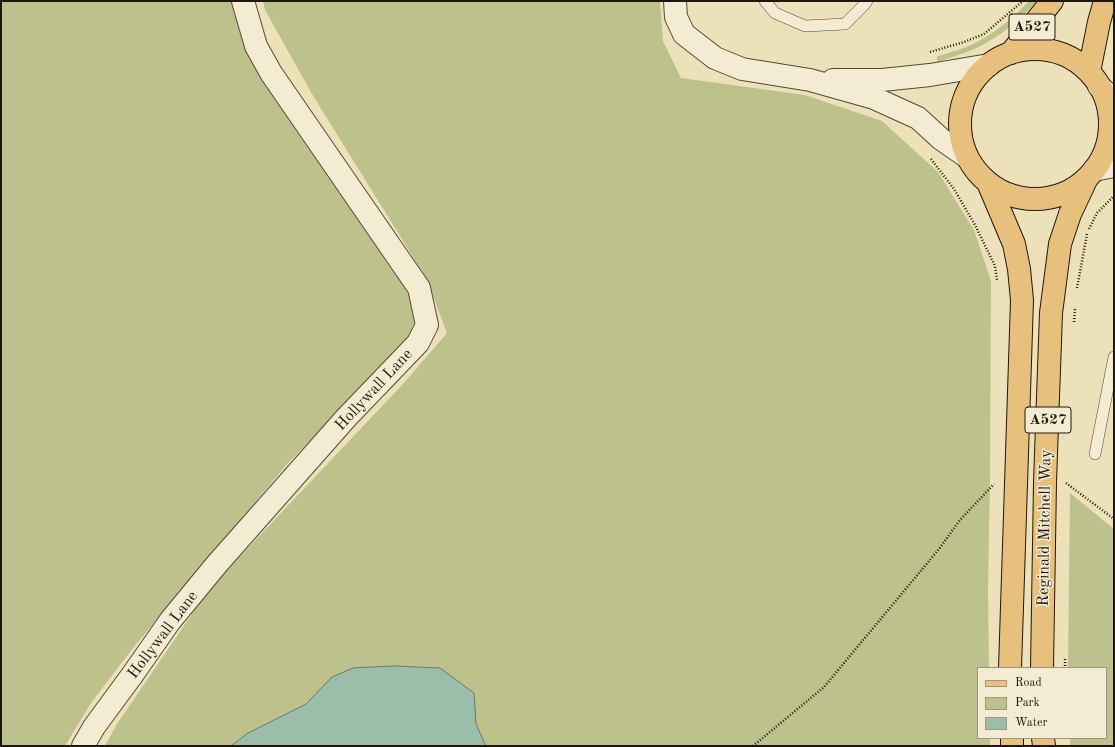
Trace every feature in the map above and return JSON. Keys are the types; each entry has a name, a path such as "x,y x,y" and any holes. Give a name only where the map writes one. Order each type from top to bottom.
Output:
{"main road":[{"name":"A527","path":"1011,53 1052,1"},
{"path":"1101,86 1099,22 1105,1"},
{"path":"1098,172 1067,192 1045,199 1031,200 1006,194 990,185 978,173 967,157 961,139 960,114 962,104 969,87 978,75 989,65 1011,53 1029,50 1053,52 1065,56 1076,62 1101,86"},
{"name":"Reginald Mitchell Way","path":"1042,667 1045,482 1052,313 1060,244 1070,214 1098,172 1107,144 1109,130 1108,109 1101,86"},
{"name":"Reginald Mitchell Way","path":"990,185 1014,244 1019,270 1022,300 1010,667"}],"street":[{"name":"Hollywall Lane","path":"83,746 94,728 134,674 170,621 217,564 322,446 418,343 427,325 419,288 271,73 256,46 243,1"},
{"path":"674,1 676,17 684,34 715,58 742,69 810,80 874,98 918,118 941,139 967,157"},
{"path":"810,80 882,80 941,74 989,65"}],"lane":[{"path":"765,1 775,13 805,26 845,24 867,1"},
{"path":"1095,454 1114,357"}],"path":[{"path":"930,56 930,52 964,42 984,34 1023,1"},
{"path":"927,154 954,189 975,225 995,266 998,282"},
{"path":"1077,290 1088,231 1097,213 1114,196"},
{"path":"1073,329 1075,305"},
{"path":"1066,476 1066,491"},
{"path":"753,746 824,687 939,549 960,520 997,480 997,488"},
{"path":"1066,483 1114,519"},
{"path":"1065,653 1065,667"}],"green space":[{"path":"1,1 235,1 406,281 415,304 413,336 288,463 133,648 91,703 65,746 1,746"},
{"path":"263,1 660,1 663,41 681,78 805,95 882,121 938,172 974,230 991,281 988,590 989,667 977,667 977,739 990,739 990,746 105,746 117,724 209,589 403,384 447,333 426,278 312,94 265,10"},
{"path":"1029,1 1037,1 1002,33 983,45 937,62 937,57 941,55 964,48 982,40 1007,22"},
{"path":"1070,493 1114,529 1114,746 1070,746 1070,739 1107,739 1107,667 1068,667"}],"water":[{"path":"394,666 440,668 474,693 476,724 486,746 231,746 248,733 306,704 332,677 353,668"}]}
